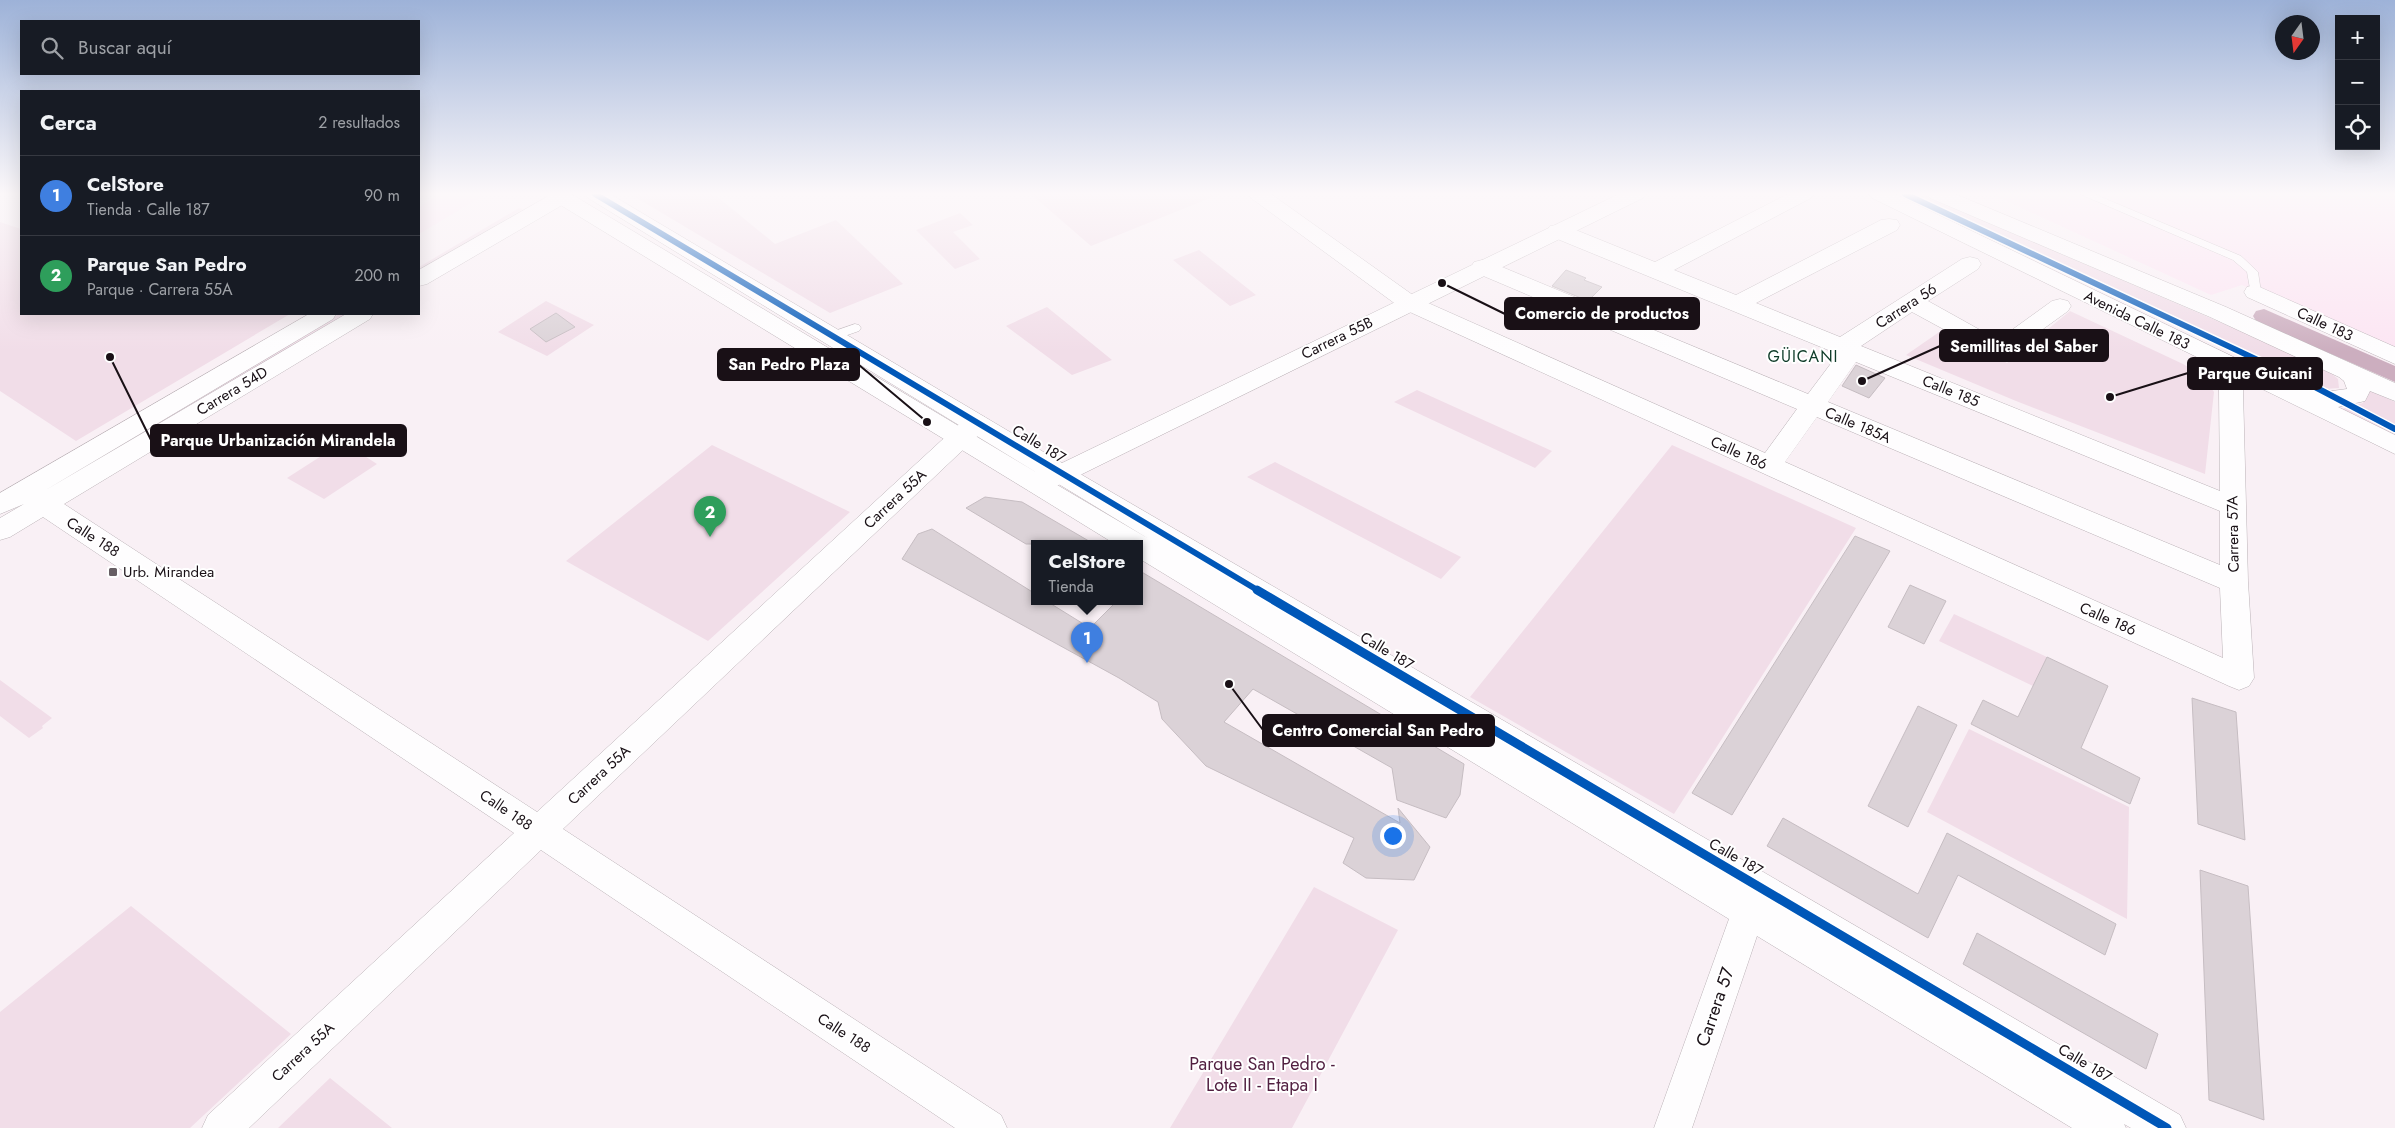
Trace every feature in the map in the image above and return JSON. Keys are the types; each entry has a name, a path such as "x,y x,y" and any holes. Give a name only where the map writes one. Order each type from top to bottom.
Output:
{"street":[{"path":"420,257 438,247"},
{"path":"420,279 474,247"},
{"name":"Calle 187","path":"647,247 818,351 968,430 1753,899 2107,1128"},
{"name":"Calle 187","path":"670,247 818,351"},
{"name":"Calle 186","path":"1330,247 1409,303 2239,678"},
{"name":"Carrera 55B","path":"1050,479 1525,247"},
{"name":"Calle 185","path":"1596,247 2232,506"},
{"path":"1655,271 1702,247"},
{"path":"1736,304 1847,247"},
{"name":"Avenida Calle 183","path":"1987,247 2395,445"},
{"path":"2062,247 2218,312 2395,392"},
{"name":"Carrera 56","path":"1769,466 1812,406 1847,349 1912,302 1970,264"},
{"name":"Calle 185A","path":"1482,267 2234,582"},
{"path":"2080,292 2192,335 2322,397 2343,399 2356,395 2359,389 2355,378 2345,369"},
{"name":"Calle 183","path":"2255,292 2395,356"},
{"path":"1912,302 1999,350 2060,306"},
{"name":"Carrera 54D","path":"0,530 22,500 322,315"},
{"name":"Carrera 54D","path":"22,500 360,315"},
{"name":"Carrera 57A","path":"2231,390 2234,582 2239,678"},
{"name":"Carrera 55A","path":"221,1128 968,430"},
{"name":"Calle 187","path":"1050,479 1131,540"},
{"name":"Calle 188","path":"22,500 538,832 988,1128"},
{"name":"Calle 187","path":"1143,548 1753,899 2167,1128"},
{"name":"Carrera 57","path":"1673,1128 1753,899"}],"lane":[{"path":"2210,247 2237,258 2251,268 2257,279 2255,292"},
{"path":"818,351 855,328"}],"shaded area":[{"path":"2106,247 2395,247 2395,351 2242,285 2211,295"}],"green space":[{"path":"0,247 20,247 20,315 288,315 76,441 0,391"},
{"path":"454,247 460,247 420,270 420,266"},
{"path":"718,247 864,247 903,284 830,313"},
{"path":"933,247 968,247 980,259 955,269"},
{"path":"2021,247 2044,247 2273,345 2332,374 2338,379 2339,388 2325,389"},
{"path":"1199,250 1256,295 1230,306 1173,260"},
{"path":"546,301 594,325 547,356 498,332"},
{"path":"1047,307 1112,360 1072,375 1006,326"},
{"path":"2070,311 2183,364 2203,376 2214,392 2205,474 2016,401 1906,355 1945,328 2007,363"},
{"path":"337,315 345,315 53,488 48,485"},
{"path":"2367,388 2395,402 2395,437 2341,409 2363,403"},
{"path":"1417,390 1552,451 1535,468 1394,402"},
{"path":"343,442 377,464 324,499 287,478"},
{"path":"712,445 850,512 708,641 566,561"},
{"path":"1672,445 1856,528 1674,814 1470,697"},
{"path":"1275,462 1461,557 1441,579 1247,477"},
{"path":"1954,614 2047,657 2033,686 1939,641"},
{"path":"0,680 52,718 42,726 43,728 29,738 0,716"},
{"path":"1969,729 2129,807 2127,919 1927,812"},
{"name":"Parque San Pedro - Lote II - Etapa I","path":"1314,887 1398,930 1292,1128 1170,1128"},
{"path":"131,906 291,1034 190,1128 0,1128 0,1012"},
{"path":"330,1078 392,1128 278,1128"}],"building":[{"path":"1566,270 1602,287 1588,301 1552,286"},
{"path":"556,313 575,327 546,342 530,329"},
{"path":"1856,365 1885,378 1869,398 1842,386"},
{"path":"985,497 1022,502 1087,540 1031,540 1031,544 1026,544 966,508"},
{"path":"932,529 1031,591 1031,605 1053,605 1090,628 1113,605 1143,605 1143,573 1464,764 1460,795 1446,818 1397,800 1392,768 1253,689 1224,722 1400,823 1398,808 1430,847 1414,880 1366,878 1343,863 1354,838 1206,766 1162,719 1158,702 1119,678 902,559 918,534"},
{"path":"1855,536 1890,551 1732,815 1692,793"},
{"path":"1910,585 1946,601 1924,644 1888,627"},
{"path":"2047,657 2108,686 2081,748 2140,778 2130,804 1971,724 1983,700 2018,717"},
{"path":"2192,698 2236,712 2245,840 2198,824"},
{"path":"1918,706 1957,725 1908,827 1868,806"},
{"path":"1783,818 1918,894 1947,833 2116,924 2105,955 1958,875 1928,938 1767,846"},
{"path":"2200,870 2248,886 2264,1120 2209,1100"},
{"path":"1977,933 2158,1034 2146,1069 1963,964"}],"waterway":[{"path":"2264,316 2395,375"}],"cycle path":[{"path":"683,247 1061,474 2167,1128"},
{"path":"2017,247 2315,387 2395,429"}],"place":[{"name":"Comercio de productos","path":"1442,283"},
{"name":"Parque Urbanización Mirandela","path":"110,357"},
{"name":"Semillitas del Saber","path":"1862,381"},
{"name":"Parque Guicani","path":"2110,397"},
{"name":"San Pedro Plaza","path":"927,422"},
{"name":"Parque San Pedro","path":"710,537"},
{"name":"Urb. Mirandea","path":"113,572"},
{"name":"CelStore","path":"1087,663"},
{"name":"Centro Comercial San Pedro","path":"1229,684"}],"district":[{"name":"GÜICANI","path":"1803,356"}]}
